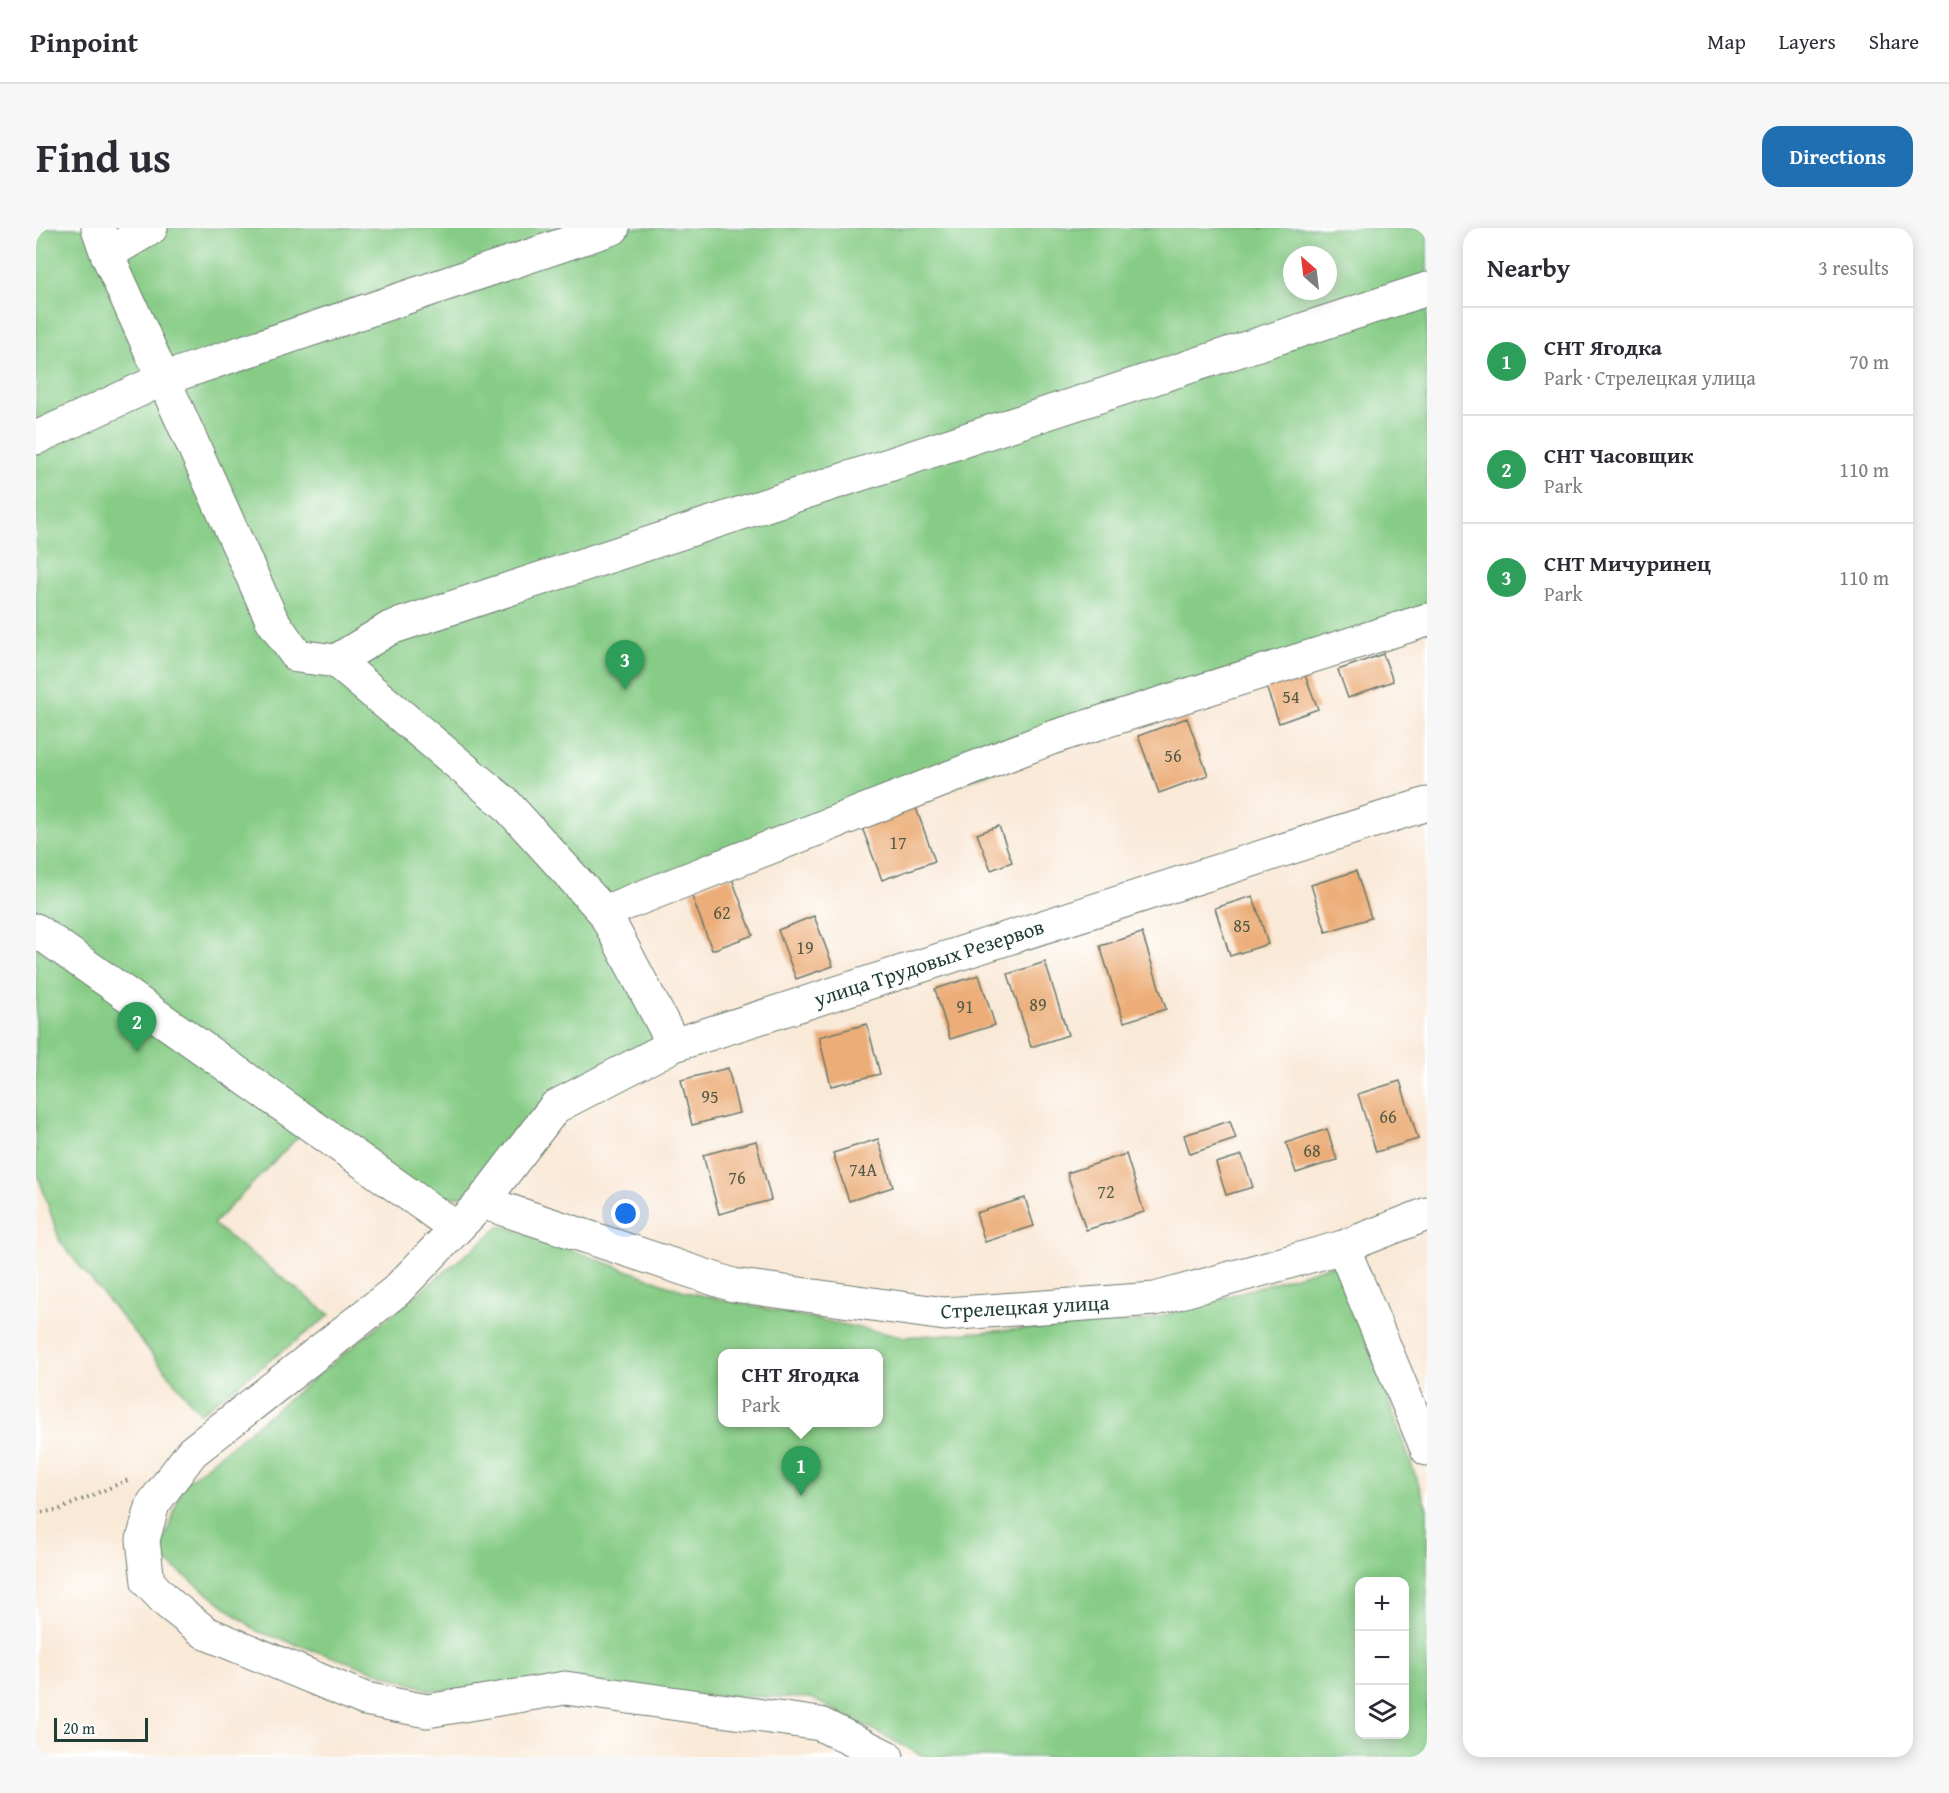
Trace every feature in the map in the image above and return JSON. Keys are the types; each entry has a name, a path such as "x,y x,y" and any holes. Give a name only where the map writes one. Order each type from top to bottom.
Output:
{"street":[{"path":"151,228 102,241 272,620 297,656 336,661 506,804 604,912 674,1045"},
{"path":"36,438 163,379 613,228"},
{"path":"336,661 390,628 1427,288"},
{"path":"604,912 1051,738 1427,620"},
{"name":"улица Трудовых Резервов","path":"887,1757 820,1724 565,1688 427,1711 365,1699 206,1633 168,1603 148,1582 143,1540 153,1504 192,1452 396,1291 482,1202 555,1107 674,1045 1427,804"},
{"path":"36,930 456,1228"},
{"name":"Стрелецкая улица","path":"482,1202 733,1285 945,1314 1155,1299 1343,1247 1427,1214"},
{"path":"1343,1247 1427,1449"}],"path":[{"path":"36,1513 58,1510 140,1474"}],"green space":[{"path":"36,228 1427,228 1427,620 612,906 677,1027 550,1092 465,1196 441,1198 304,1131 213,1224 330,1315 200,1413 60,1242 36,1169"},
{"path":"502,1225 690,1293 903,1337 1145,1321 1335,1264 1370,1350 1427,1508 1427,1757 925,1757 811,1698 430,1690 257,1631 159,1556 183,1485"}],"building":[{"path":"1383,654 1393,681 1348,698 1338,670"},
{"path":"1303,670 1318,709 1279,723 1265,684"},
{"path":"1187,718 1208,775 1159,793 1138,736"},
{"path":"915,805 935,861 882,880 861,825"},
{"path":"999,826 1012,862 991,870 977,834"},
{"path":"1356,871 1371,918 1326,932 1311,885"},
{"path":"731,876 753,935 712,950 690,891"},
{"path":"1253,896 1268,944 1230,956 1215,908"},
{"path":"814,916 833,966 796,979 778,930"},
{"path":"1142,933 1166,1009 1124,1022 1100,946"},
{"path":"1045,962 1068,1035 1031,1047 1008,974"},
{"path":"979,975 995,1025 950,1039 935,989"},
{"path":"867,1024 880,1074 831,1086 819,1037"},
{"path":"728,1068 739,1113 692,1125 681,1080"},
{"path":"1400,1081 1418,1139 1376,1152 1358,1094"},
{"path":"1230,1121 1236,1139 1190,1154 1184,1135"},
{"path":"1327,1129 1337,1160 1296,1173 1286,1143"},
{"path":"878,1139 893,1187 849,1201 833,1153"},
{"path":"756,1141 771,1200 719,1214 703,1155"},
{"path":"1126,1154 1144,1212 1086,1230 1067,1173"},
{"path":"1242,1155 1253,1187 1226,1195 1216,1163"},
{"path":"1025,1198 1034,1226 985,1242 976,1213"}],"place":[{"name":"СНТ Мичуринец","path":"625,690"},
{"name":"СНТ Часовщик","path":"137,1052"},
{"name":"СНТ Ягодка","path":"801,1496"}]}
